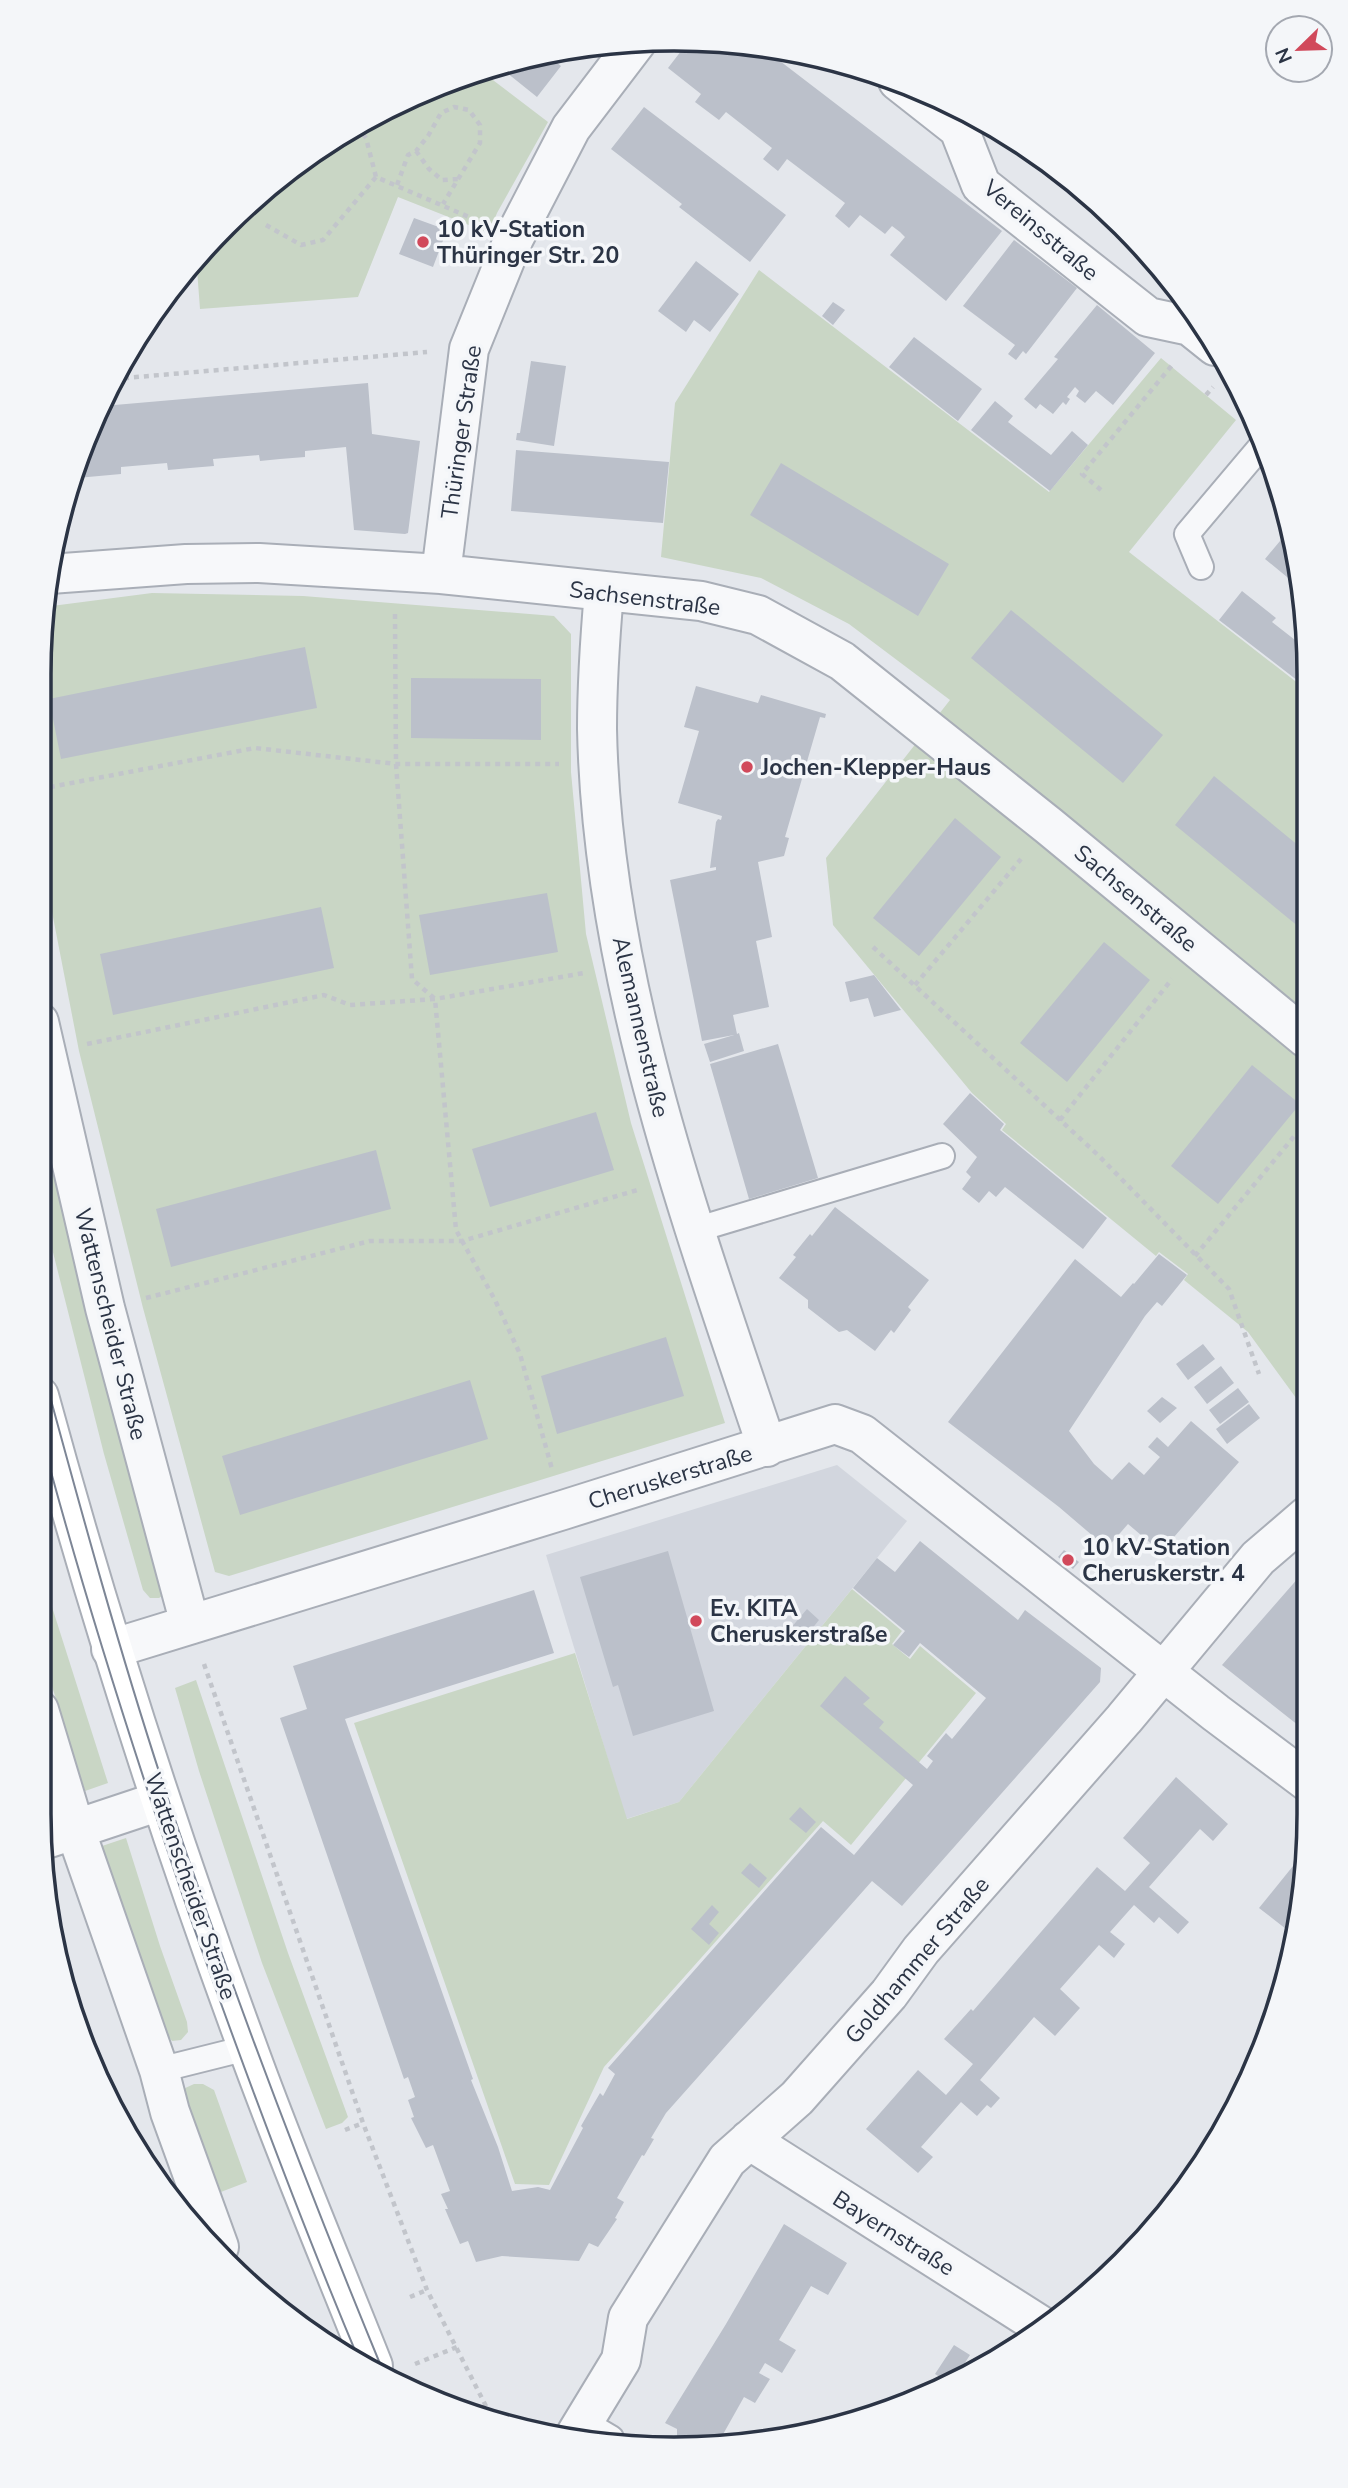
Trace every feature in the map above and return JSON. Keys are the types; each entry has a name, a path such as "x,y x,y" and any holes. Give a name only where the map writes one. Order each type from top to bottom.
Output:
{"main road":[{"name":"Wattenscheider Straße","path":"51,1438 111,1649 160,1801 247,2048 370,2358"}],"street":[{"name":"Thüringer Straße","path":"441,574 469,349 514,238 571,128 629,52"},
{"name":"Vereinsstraße","path":"965,123 981,185 1148,317 1191,327"},
{"name":"Sachsenstraße","path":"59,573 187,564 259,563 441,574 701,601 758,615 842,661 1049,826 1297,1031"},
{"name":"Alemannenstraße","path":"604,592 598,659 599,764 609,865 624,966 678,1178 767,1447"},
{"name":"Wattenscheider Straße","path":"51,1076 104,1308 190,1624"},
{"name":"Cheruskerstraße","path":"111,1649 835,1424 862,1434 1297,1774"},
{"name":"Goldhammer Straße","path":"590,2432 621,2360 628,2318 722,2169 749,2140 797,2098 1258,1558 1297,1525"},
{"path":"51,1785 59,1835 159,2070 170,2112 215,2236"},
{"path":"59,1835 160,1801"},
{"name":"Bayernstraße","path":"749,2140 1034,2321"}],"lane":[{"path":"1201,567 1187,534 1256,452"},
{"path":"695,1230 942,1156"},
{"path":"159,2070 247,2048"}],"path":[{"path":"397,185 408,155 416,151 428,136 441,113 454,107 469,110 480,125 480,144 443,204"},
{"path":"363,133 376,177"},
{"path":"416,151 429,169 442,180 460,179"},
{"path":"376,177 443,204 514,238"},
{"path":"266,225 301,245 323,240 376,177"},
{"path":"1101,490 1082,474 1203,345"},
{"path":"126,378 386,356"},
{"path":"395,572 396,764 412,979 435,999 456,1230 495,1300 520,1354 563,1510"},
{"path":"51,787 255,748 396,764 599,764"},
{"path":"915,985 1049,826"},
{"path":"873,947 1098,1156 1229,1289 1259,1374"},
{"path":"1060,1120 1197,949"},
{"path":"51,1036 324,995 351,1005 435,999 624,966"},
{"path":"1195,1256 1297,1133"},
{"path":"104,1308 244,1275 370,1241 462,1241 678,1178"},
{"path":"190,1624 363,2123 427,2290 487,2408"},
{"path":"345,2130 363,2123"},
{"path":"410,2297 427,2290"},
{"path":"412,2365 457,2347"}],"shaded area":[{"name":"Ev. KITA Cheruskerstraße","path":"837,1465 907,1521 679,1802 626,1819 546,1555"}],"green space":[{"path":"491,79 548,122 497,213 489,233 398,197 358,297 200,309 197,273 205,263 263,205 362,134 435,98"},
{"path":"759,270 1049,492 1161,358 1236,420 1129,552 1297,683 1297,1399 1248,1332 1184,1280 1188,1274 1159,1252 1156,1256 1002,1130 1006,1124 972,1093 833,925 826,858 950,700 849,624 761,578 661,557 675,403"},
{"path":"152,593 303,596 554,616 571,634 571,772 586,934 631,1123 725,1423 229,1576 215,1572 143,1308 79,1051 51,907 51,674 55,606"},
{"path":"51,1146 166,1593 159,1598 150,1598 143,1590 104,1454 51,1244"},
{"path":"852,1589 902,1631 892,1644 910,1659 920,1646 976,1693 851,1845 823,1821 604,2067 549,2185 515,2184 354,1723 575,1653 627,1819 679,1802"},
{"path":"51,1604 108,1783 85,1791 51,1683"},
{"path":"196,1680 288,1953 348,2117 342,2123 326,2129 262,1963 199,1771 175,1688"},
{"path":"126,1838 187,2022 188,2032 181,2040 172,2041 164,2030 102,1846"},
{"path":"194,2084 203,2084 214,2090 247,2182 213,2195 181,2090"}],"building":[{"path":"681,51 715,52 779,60 1002,231 946,301 890,255 905,237 900,232 892,226 885,234 860,215 849,228 835,216 845,203 787,159 778,171 763,159 772,148 726,112 719,120 695,102 701,94 668,68"},
{"path":"556,62 561,66 537,97 508,74"},
{"path":"644,107 786,215 750,262 679,207 682,204 611,149"},
{"name":"10 kV-Station Thüringer Str. 20","path":"414,218 447,230 433,267 399,254"},
{"path":"1014,240 1077,288 1026,354 1023,351 1016,360 1008,354 1015,345 963,306"},
{"path":"696,261 739,294 710,332 694,320 686,332 658,311"},
{"path":"833,302 845,310 833,325 822,316"},
{"path":"1097,305 1155,353 1113,405 1096,391 1085,403 1076,396 1079,391 1075,387 1067,397 1070,399 1066,405 1063,402 1053,414 1040,404 1036,409 1024,399 1058,359 1054,357"},
{"path":"914,337 982,389 958,421 889,367"},
{"path":"531,361 566,366 554,446 516,440 517,433 520,433"},
{"path":"368,383 372,434 420,441 408,533 354,530 346,447 305,451 305,457 260,461 259,455 213,459 214,466 168,470 167,463 121,467 121,474 83,477 112,405"},
{"path":"995,401 1013,416 1008,422 1051,455 1072,431 1088,445 1050,491 971,430"},
{"path":"516,450 669,462 663,523 511,511"},
{"path":"781,463 949,564 918,616 750,515"},
{"path":"1282,539 1290,579 1265,559"},
{"path":"1242,591 1276,618 1272,622 1296,641 1297,680 1219,620"},
{"path":"1011,610 1163,735 1123,783 971,658"},
{"path":"305,647 317,708 61,759 51,699"},
{"path":"411,678 541,679 541,740 411,738"},
{"path":"696,686 758,703 761,695 826,714 825,718 820,717 785,837 789,838 784,856 758,862 772,937 756,941 769,1007 733,1015 744,1051 710,1062 704,1044 734,1035 702,1041 670,880 716,870 716,867 710,868 716,822 721,820 722,816 678,803 699,731 684,727"},
{"path":"1214,776 1297,844 1297,925 1175,825"},
{"path":"955,818 1001,857 919,956 873,918"},
{"path":"547,893 558,952 430,975 419,915"},
{"path":"321,907 334,968 113,1015 100,954"},
{"path":"1104,942 1150,980 1067,1082 1020,1043"},
{"path":"874,975 901,1010 874,1017 868,998 850,1002 845,982"},
{"path":"778,1044 818,1178 749,1199 710,1064"},
{"path":"1252,1065 1297,1102 1297,1108 1218,1204 1171,1166"},
{"path":"970,1093 1004,1124 1000,1130 1107,1218 1083,1249 1005,1187 996,1197 989,1191 979,1203 962,1189 971,1177 966,1172 977,1157 943,1124"},
{"path":"596,1112 614,1170 490,1207 472,1149"},
{"path":"376,1150 391,1209 171,1267 156,1209"},
{"path":"835,1207 929,1280 908,1307 911,1310 894,1333 891,1330 875,1351 847,1330 839,1332 808,1308 808,1300 779,1278 796,1257 793,1255"},
{"path":"1159,1254 1187,1275 1162,1306 1157,1302 1145,1316 1069,1431 1094,1464 1112,1480 1129,1462 1144,1475 1160,1457 1148,1447 1157,1437 1168,1447 1191,1421 1239,1462 1161,1552 1128,1524 1107,1548 1059,1507 948,1422 1075,1259 1121,1297"},
{"path":"666,1337 684,1396 557,1434 541,1376"},
{"path":"1203,1344 1215,1359 1188,1380 1176,1364"},
{"path":"1221,1366 1234,1383 1207,1404 1194,1387"},
{"path":"470,1380 488,1439 240,1515 222,1456"},
{"path":"1238,1388 1249,1402 1220,1424 1209,1410"},
{"path":"1162,1397 1177,1408 1160,1423 1147,1411"},
{"path":"1249,1404 1260,1418 1227,1444 1216,1429"},
{"path":"920,1541 1018,1620 1025,1610 1101,1668 1100,1682 902,1906 872,1881 666,2113 651,2138 654,2139 617,2198 624,2202 615,2218 617,2219 598,2247 589,2243 579,2261 502,2256 476,2262 468,2241 460,2244 445,2209 448,2209 441,2194 450,2191 433,2145 426,2148 411,2118 414,2117 408,2100 415,2097 408,2077 404,2079 280,1718 307,1709 293,1666 534,1590 554,1653 345,1719 512,2191 538,2187 550,2190 583,2128 581,2126 600,2093 603,2096 615,2074 608,2068 821,1827 854,1855 913,1785 820,1706 845,1676 870,1698 863,1704 884,1722 879,1728 927,1769 933,1761 927,1756 946,1733 952,1739 986,1698 920,1643 909,1657 893,1645 905,1631 853,1588 877,1558 895,1572"},
{"name":"10 kV-Station Cheruskerstr. 4","path":"1064,1550 1079,1562 1073,1569 1058,1557"},
{"path":"668,1551 714,1711 633,1736 618,1685 613,1687 580,1577"},
{"path":"1297,1579 1297,1724 1222,1665"},
{"path":"807,1609 819,1620 803,1640 790,1629"},
{"path":"1176,1777 1228,1824 1213,1841 1200,1829 1149,1887 1189,1922 1178,1934 1159,1917 1154,1923 1134,1905 1110,1932 1125,1944 1114,1958 1099,1945 1060,1989 1080,2008 1055,2036 1034,2017 980,2080 1000,2098 991,2108 987,2105 977,2116 961,2102 921,2147 933,2157 918,2173 866,2129 918,2070 946,2095 973,2064 944,2039 971,2009 973,2011 1097,1867 1125,1891 1150,1863 1123,1838"},
{"path":"800,1807 816,1822 806,1833 789,1819"},
{"path":"750,1863 767,1878 759,1888 741,1873"},
{"path":"1293,1866 1295,1867 1286,1929 1259,1908"},
{"path":"712,1905 719,1912 709,1924 719,1933 709,1945 691,1929"},
{"path":"784,2224 847,2263 828,2295 811,2286 779,2340 796,2350 782,2373 765,2363 759,2373 770,2379 755,2403 744,2397 722,2435 677,2437 677,2429 665,2423"},
{"path":"954,2345 970,2355 963,2366 940,2377 935,2374"}],"tram line":[{"path":"51,1400 116,1632 167,1796 270,2085 380,2363"},
{"path":"51,1470 110,1672 189,1914 271,2138 355,2349"}],"place":[{"name":"10 kV-Station Thüringer Str. 20","path":"423,242"},
{"name":"Jochen-Klepper-Haus","path":"747,767"},
{"name":"10 kV-Station Cheruskerstr. 4","path":"1068,1560"},
{"name":"Ev. KITA Cheruskerstraße","path":"696,1621"}]}
